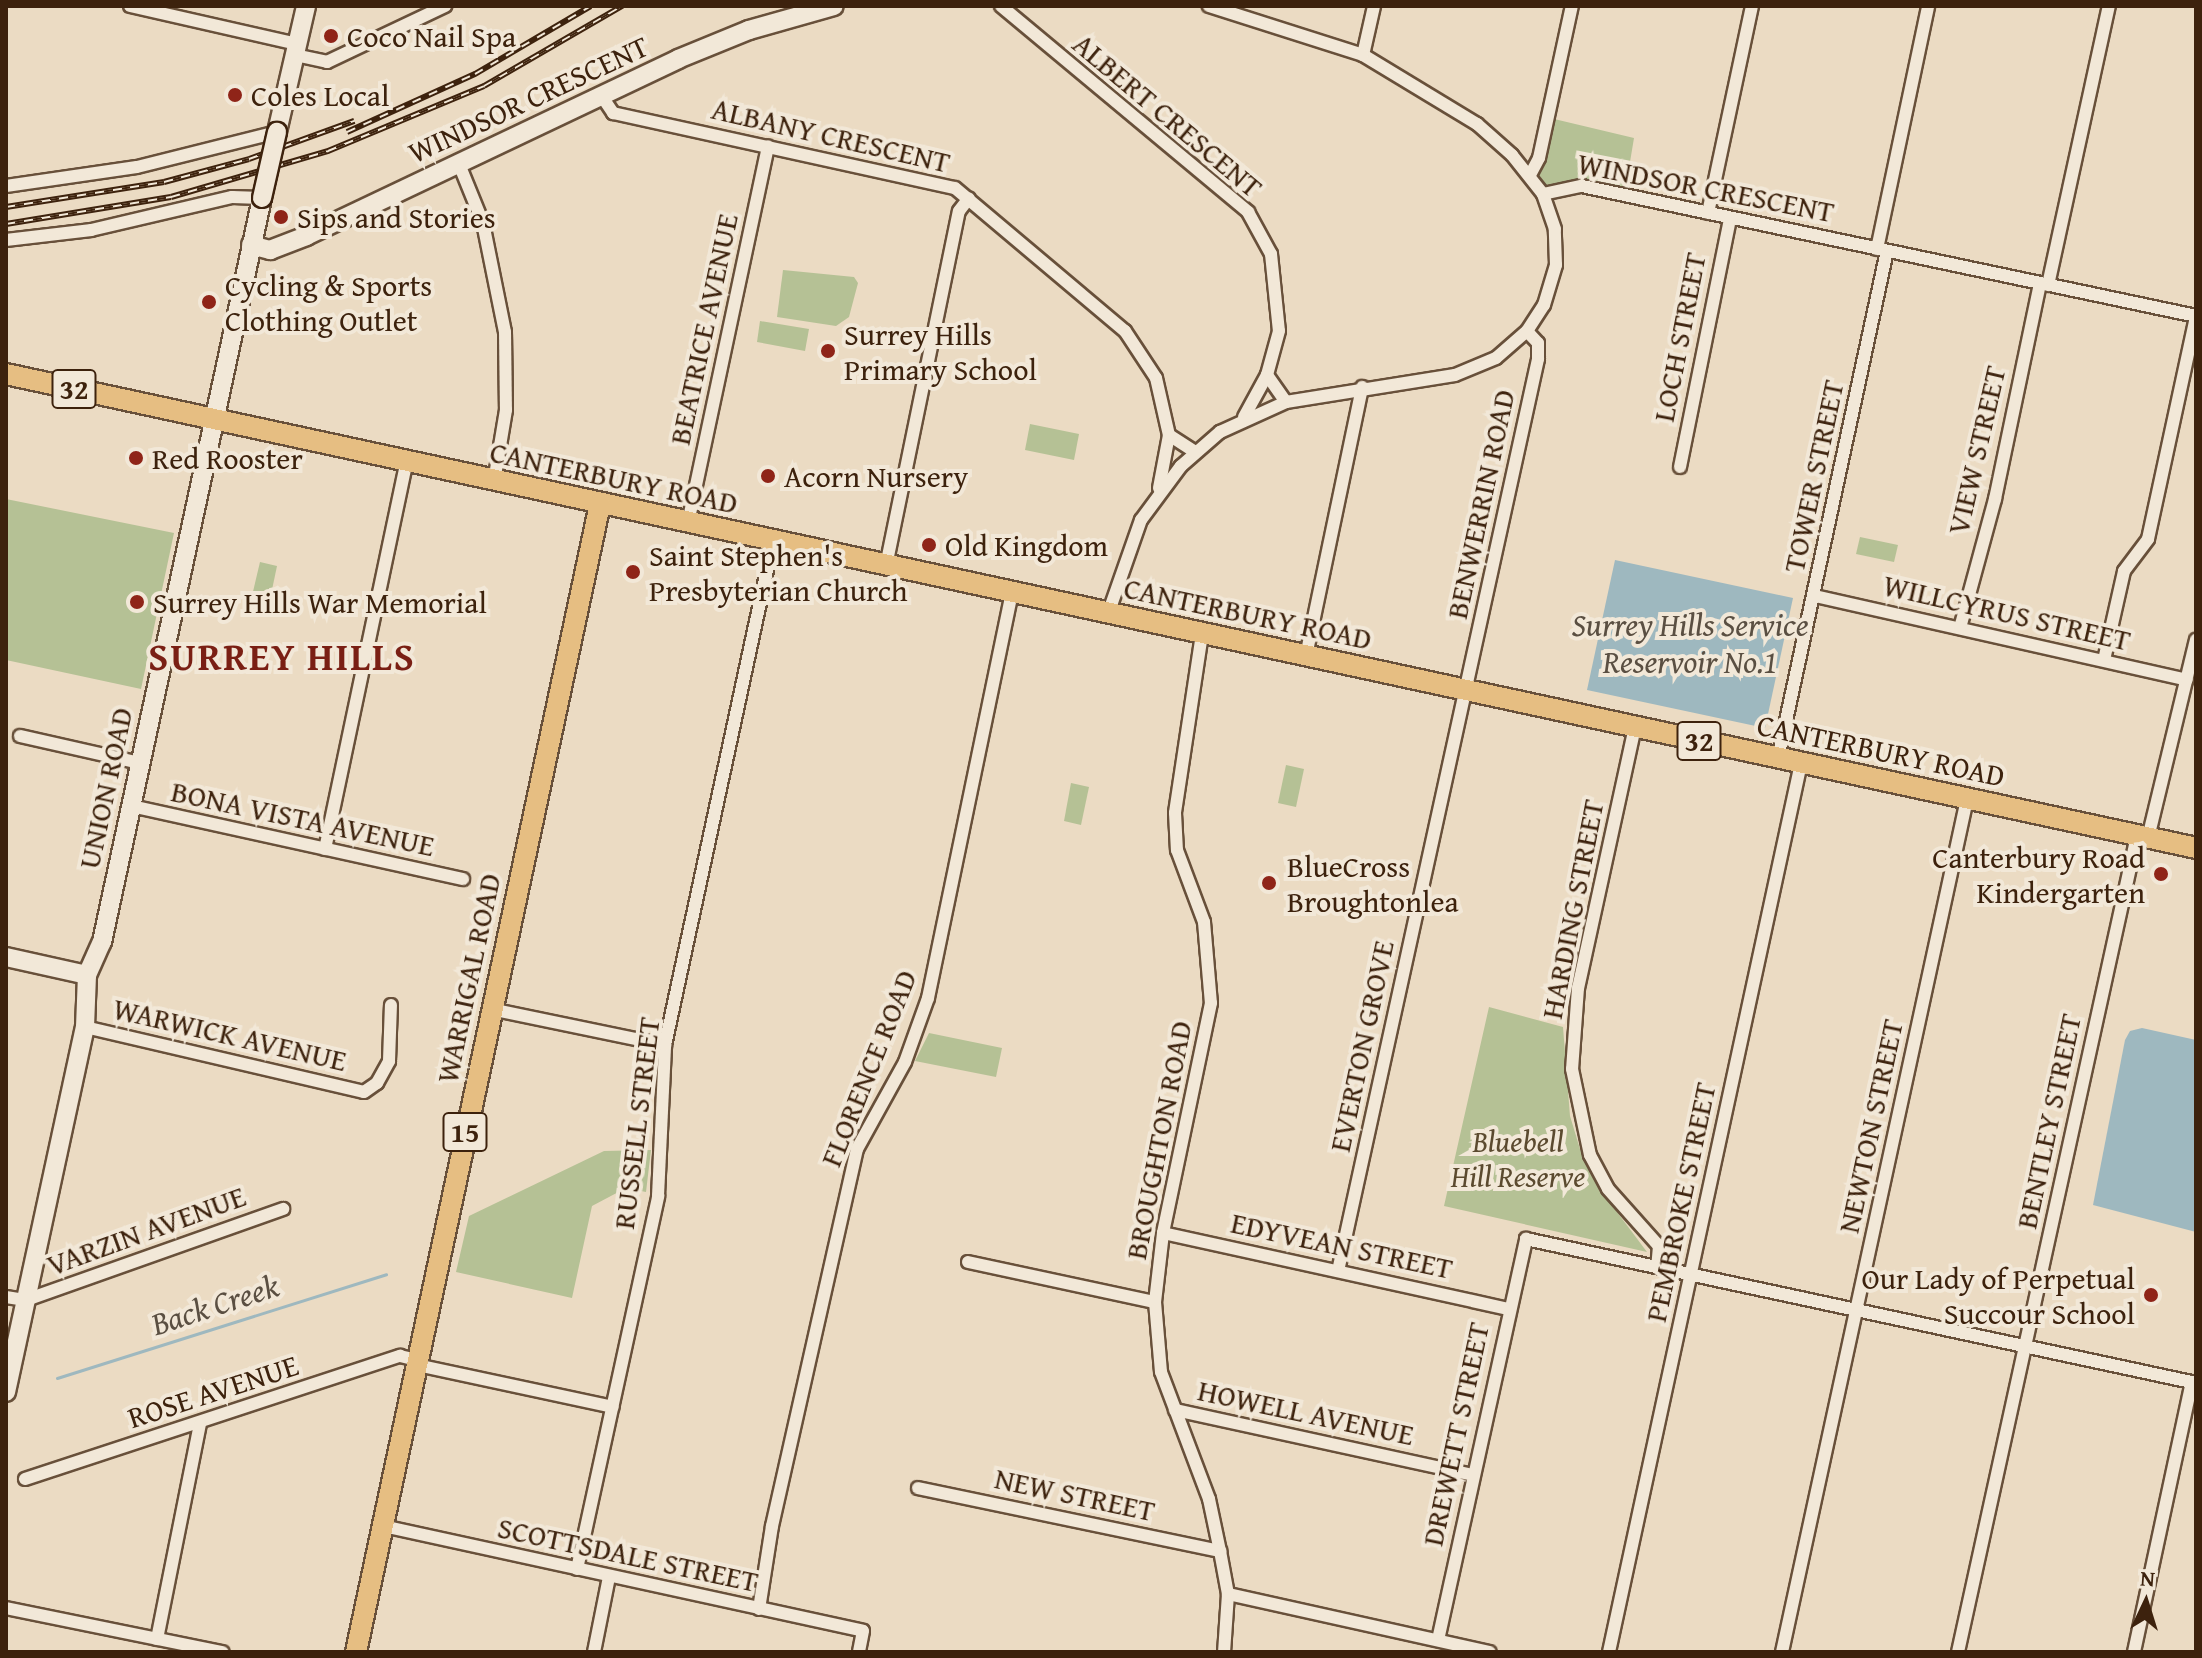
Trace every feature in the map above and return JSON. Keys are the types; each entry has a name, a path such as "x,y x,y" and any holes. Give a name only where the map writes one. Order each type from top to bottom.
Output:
{"main road":[{"name":"CANTERBURY ROAD","path":"6,374 2196,848"},
{"name":"WARRIGAL ROAD","path":"356,1652 600,504"}],"street":[{"path":"130,6 296,50 327,62 445,6"},
{"name":"UNION ROAD","path":"6,1392 85,1027 87,975 102,942 211,419 306,6"},
{"name":"WINDSOR CRESCENT","path":"251,245 270,250 306,236 601,95 749,30 831,6"},
{"name":"ALBERT CRESCENT","path":"1001,6 1248,212 1271,254 1278,290 1279,331 1267,375 1244,417"},
{"name":"WINDSOR CRESCENT","path":"1209,6 1363,55 1477,124 1530,175 1543,194 1582,186 2196,317"},
{"path":"1363,55 1374,6"},
{"path":"1530,175 1539,158 1572,6"},
{"path":"1708,213 1752,6"},
{"name":"TOWER STREET","path":"1778,758 1815,596 1928,6"},
{"name":"VIEW STREET","path":"1960,628 1995,499 2109,6"},
{"name":"ALBANY CRESCENT","path":"601,95 613,113 942,182 969,198 1125,331 1156,378 1169,435 1159,492"},
{"path":"6,186 137,167 277,132"},
{"name":"BEATRICE AVENUE","path":"688,523 768,146"},
{"path":"459,164 483,223 505,332 506,410 494,482"},
{"path":"1108,614 1122,564 1159,492 1195,452 1244,417 1286,402 1362,387 1455,375 1496,358 1527,331 1544,305 1556,265 1555,229 1543,194"},
{"path":"6,240 91,230 232,197 262,198"},
{"path":"886,566 959,211 969,198"},
{"name":"LOCH STREET","path":"1680,467 1730,218"},
{"path":"2104,660 2124,571 2148,539 2196,317"},
{"name":"BENWERRIN ROAD","path":"1466,691 1538,359 1538,343 1527,331"},
{"path":"1267,375 1286,402"},
{"path":"1306,656 1362,387"},
{"path":"1169,435 1195,452"},
{"path":"325,849 406,463"},
{"name":"RUSSELL STREET","path":"577,1569 662,1172 665,1045 773,542"},
{"name":"FLORENCE ROAD","path":"759,1609 772,1526 857,1149 905,1062 928,998 1012,593"},
{"name":"WILLCYRUS STREET","path":"1815,596 2187,680"},
{"name":"BROUGHTON ROAD","path":"1202,634 1175,813 1177,850 1206,931 1211,1003 1163,1233 1155,1302 1161,1372 1209,1499 1220,1551 1228,1594 1224,1652"},
{"name":"BENTLEY STREET","path":"1958,1652 2143,837 2193,664 2196,640"},
{"name":"EVERTON GROVE","path":"1338,1271 1466,691"},
{"name":"HARDING STREET","path":"1635,727 1578,988 1572,1069 1590,1155 1608,1189 1659,1246 1657,1267"},
{"path":"20,736 140,763"},
{"name":"PEMBROKE STREET","path":"1609,1652 1801,763"},
{"name":"NEWTON STREET","path":"1782,1652 1967,799"},
{"name":"BONA VISTA AVENUE","path":"131,806 463,879"},
{"path":"6,957 87,975"},
{"name":"WARWICK AVENUE","path":"85,1027 364,1092 377,1083 389,1061 394,1036 391,1005"},
{"path":"491,1009 665,1045"},
{"name":"VARZIN AVENUE","path":"26,1300 283,1209"},
{"name":"EDYVEAN STREET","path":"1163,1233 1509,1309"},
{"name":"DREWETT STREET","path":"1438,1640 1526,1239 1657,1267"},
{"path":"968,1262 1155,1302"},
{"path":"1657,1267 2194,1383 2134,1652"},
{"path":"6,1297 26,1300"},
{"name":"ROSE AVENUE","path":"25,1479 400,1356 613,1407"},
{"name":"HOWELL AVENUE","path":"1175,1410 1473,1475"},
{"path":"147,1652 154,1638 200,1424"},
{"name":"NEW STREET","path":"918,1488 1220,1551"},
{"name":"SCOTTSDALE STREET","path":"383,1526 863,1631 859,1652"},
{"path":"594,1652 609,1577"},
{"path":"1228,1594 1490,1652"},
{"path":"6,1608 223,1652"}],"green space":[{"path":"1550,118 1634,138 1625,192 1565,183 1543,192 1533,174"},
{"path":"783,270 854,277 858,283 849,317 836,326 777,317"},
{"path":"760,321 809,329 805,351 757,342"},
{"path":"1030,424 1079,434 1074,460 1025,450"},
{"path":"6,499 174,533 141,689 6,660"},
{"path":"1860,537 1898,545 1894,562 1856,554"},
{"path":"260,562 277,566 269,604 251,600"},
{"path":"1286,765 1304,769 1296,807 1278,803"},
{"path":"1071,783 1089,787 1081,825 1064,821"},
{"name":"Bluebell Hill Reserve","path":"1489,1007 1563,1027 1570,1116 1580,1149 1599,1188 1647,1252 1444,1206"},
{"path":"929,1033 1002,1048 996,1077 915,1061"},
{"path":"651,1150 646,1192 626,1188 592,1206 572,1298 456,1272 469,1216 604,1151"}],"water":[{"name":"Surrey Hills Service Reservoir No.1","path":"1615,560 1793,598 1765,728 1587,690"},
{"path":"2142,1028 2196,1040 2196,1232 2093,1205 2125,1040 2130,1031"}],"waterway":[{"name":"Back Creek","path":"57,1378 386,1274"}],"railway":[{"path":"347,132 475,74 591,6"},
{"path":"6,224 171,197 328,151 484,86 622,6"},
{"path":"6,207 164,182 249,159 354,121"}],"place":[{"name":"Coco Nail Spa","path":"331,36"},
{"name":"Coles Local","path":"235,95"},
{"name":"Sips and Stories","path":"281,217"},
{"name":"Cycling & Sports Clothing Outlet","path":"209,302"},
{"name":"Surrey Hills Primary School","path":"828,351"},
{"name":"Red Rooster","path":"136,458"},
{"name":"Acorn Nursery","path":"768,476"},
{"name":"Old Kingdom","path":"929,545"},
{"name":"Saint Stephen's Presbyterian Church","path":"633,572"},
{"name":"Surrey Hills War Memorial","path":"137,602"},
{"name":"Canterbury Road Kindergarten","path":"2161,874"},
{"name":"BlueCross Broughtonlea","path":"1269,883"},
{"name":"Our Lady of Perpetual Succour School","path":"2151,1295"}],"district":[{"name":"SURREY HILLS","path":"282,657"}]}
